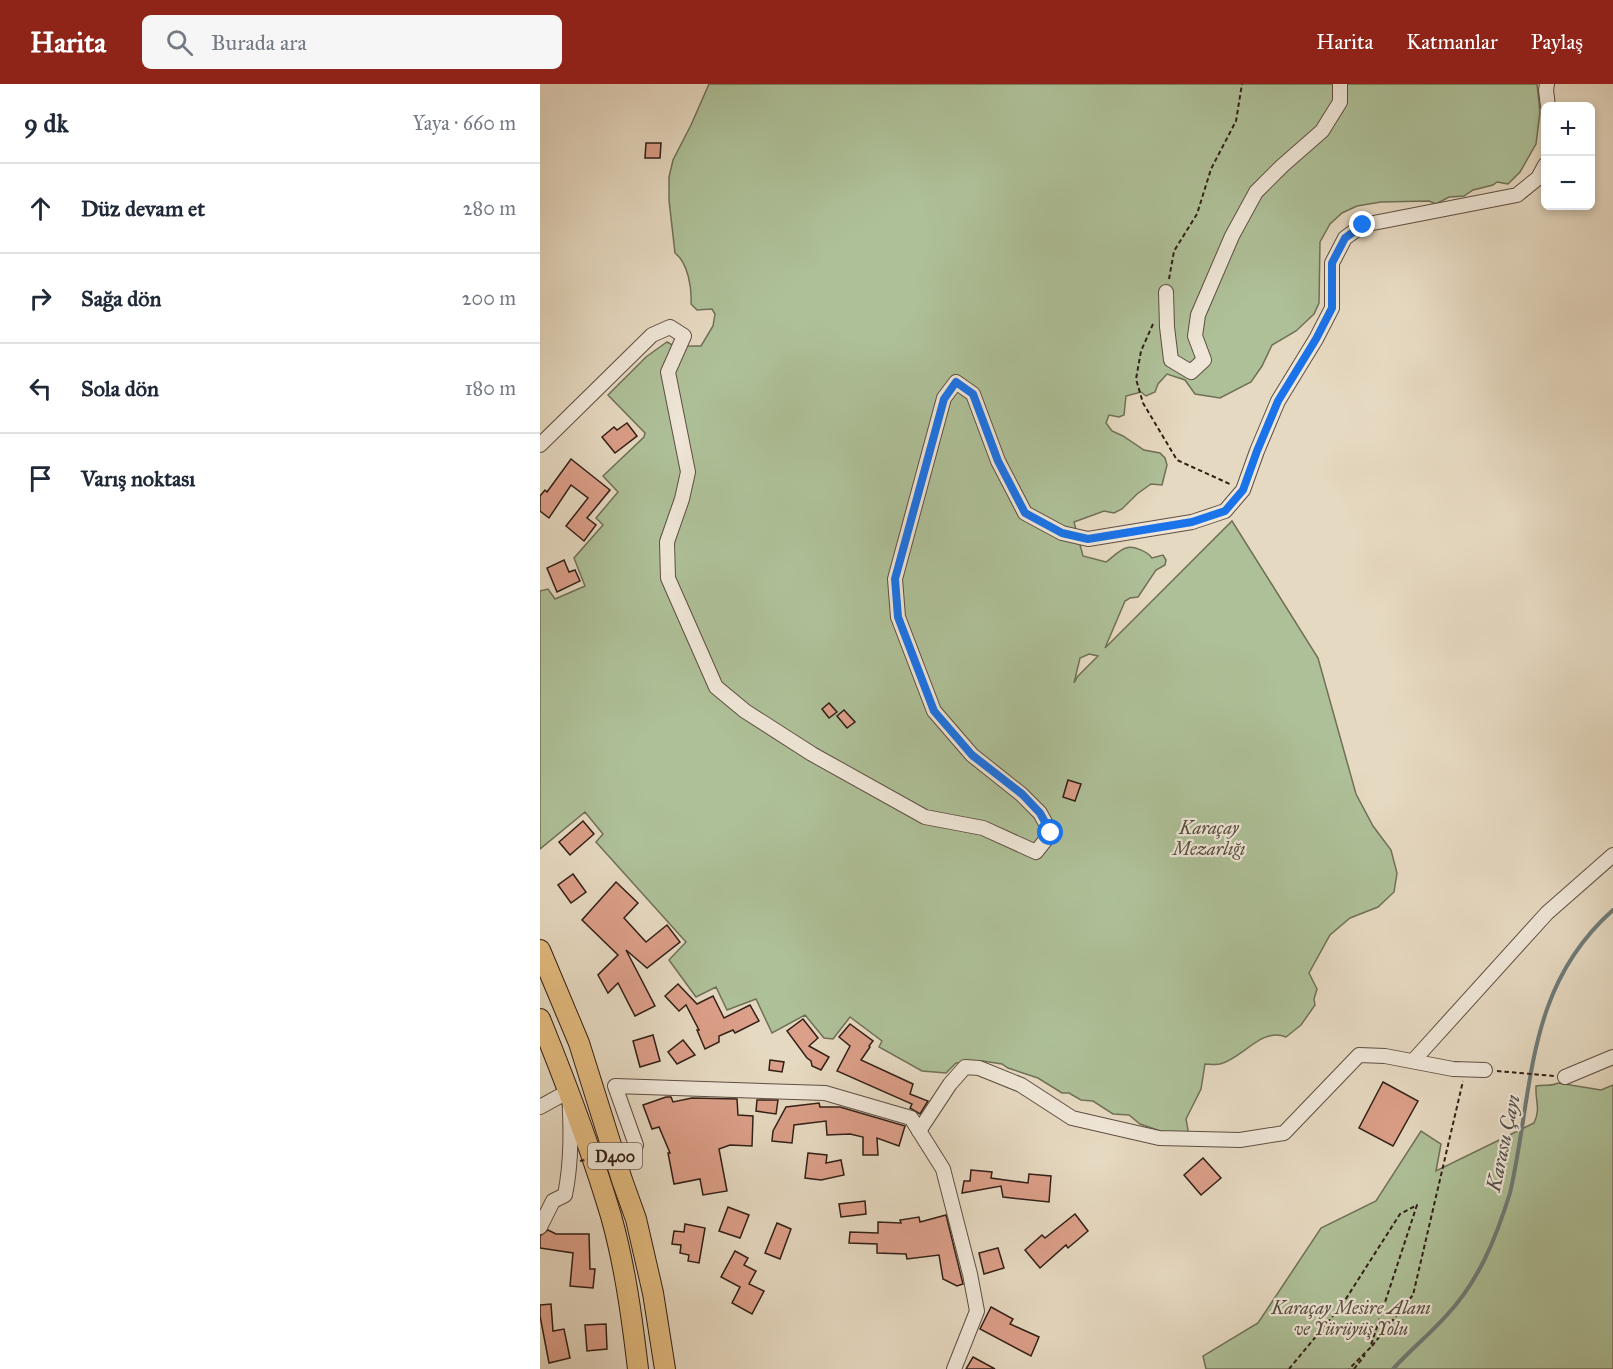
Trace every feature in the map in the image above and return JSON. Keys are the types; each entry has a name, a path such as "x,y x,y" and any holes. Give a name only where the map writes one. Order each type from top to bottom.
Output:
{"highway":[{"name":"D400","path":"540,950 579,1043 636,1219 653,1293 665,1369"},
{"name":"D400","path":"540,1019 569,1091 611,1218 631,1313 639,1369"}],"street":[{"path":"1166,292 1171,360 1191,372 1204,360 1195,336 1198,315 1232,236 1256,192 1322,131 1340,102 1340,84"},
{"path":"1547,84 1548,102"},
{"path":"540,445 652,335 670,327 684,336 668,372 688,472 682,499 667,542 668,578 716,687 745,711 812,754 925,817 983,828 1036,852 1051,833 1040,813 1022,794 972,755 934,711 898,617 895,579 944,399 956,382 973,394 998,461 1025,513 1062,533 1088,539 1192,522 1225,511 1243,490 1278,401 1332,308 1332,263 1345,238 1363,225 1517,195 1538,178 1541,172"},
{"path":"1413,1061 1547,914 1613,855"},
{"path":"919,1131 950,1084 965,1067 979,1068 1021,1084 1072,1118 1159,1138 1240,1140 1284,1133 1359,1055 1385,1056 1485,1070"},
{"path":"1565,1077 1613,1058"},
{"path":"636,1146 615,1086 825,1094 911,1118 943,1169 970,1274 977,1311 954,1369"},
{"path":"540,1107 569,1091 572,1145 565,1195 553,1201 540,1227"}],"path":[{"path":"1166,292 1174,251 1197,214 1211,169 1236,121 1242,84"},
{"path":"1154,322 1141,351 1136,379 1143,403 1177,460 1243,490"},
{"path":"1354,1369 1413,1295 1466,1069"},
{"path":"1485,1070 1565,1077"},
{"path":"580,1161 636,1146"},
{"path":"1289,1369 1342,1305 1400,1214 1418,1205 1370,1348 1349,1369"}],"green space":[{"name":"Karaçay Mezarlığı","path":"709,84 1537,84 1540,112 1536,144 1520,172 1508,184 1497,182 1473,190 1464,196 1449,197 1436,204 1429,201 1381,202 1357,206 1342,213 1330,224 1320,242 1319,303 1314,314 1296,331 1272,345 1251,382 1220,398 1195,394 1185,380 1167,374 1158,384 1155,392 1146,396 1141,392 1126,396 1124,415 1119,417 1109,415 1106,423 1112,431 1144,450 1160,453 1167,465 1162,485 1151,484 1114,513 1104,511 1074,522 1083,556 1106,562 1123,549 1132,547 1144,551 1152,558 1163,555 1166,560 1165,565 1156,570 1138,597 1125,601 1105,648 1232,521 1318,658 1356,794 1373,826 1391,850 1397,873 1394,892 1378,907 1350,918 1330,935 1309,973 1317,989 1315,1005 1301,1025 1286,1037 1268,1036 1228,1061 1205,1064 1201,1089 1186,1119 1188,1130 1185,1134 1172,1135 1140,1124 1129,1115 1113,1114 1093,1101 1081,1100 1069,1093 1062,1093 1038,1078 1002,1064 983,1061 956,1063 946,1073 922,1071 879,1047 882,1041 850,1017 833,1039 824,1038 805,1015 772,1033 756,999 727,1010 716,987 696,997 669,960 686,942 596,842 603,834 585,812 540,849 540,591 548,589 555,599 585,586 574,558 603,525 596,518 618,492 603,476 644,437 645,433 608,395 646,357 667,342 674,346 701,346 713,326 715,314 712,309 697,310 691,304 688,276 683,263 675,253 669,200 669,177 673,160","holes":["1089,654 1098,656 1078,676 1074,683 1080,658"]},
{"name":"Karaçay Mesire Alanı ve Yürüyüş Yolu","path":"1558,1083 1601,1090 1613,1085 1613,1369 1206,1369 1203,1356 1258,1323 1321,1228 1376,1201 1421,1131 1441,1144 1436,1171 1534,1123 1537,1109 1536,1086"}],"building":[{"path":"646,143 661,143 660,158 645,158"},
{"path":"627,423 637,436 615,453 602,437 614,427 617,430"},
{"path":"571,459 610,490 587,518 596,525 584,541 566,526 588,498 571,485 549,518 540,511 540,496 545,490 547,492"},
{"path":"564,560 569,572 575,570 580,581 557,592 547,568"},
{"path":"829,703 837,712 829,718 822,709"},
{"path":"844,710 855,722 847,728 837,716"},
{"path":"1068,780 1081,784 1075,801 1063,797"},
{"path":"583,821 594,834 570,855 559,842"},
{"path":"573,874 586,892 571,903 558,885"},
{"path":"616,882 638,903 624,918 646,942 667,925 680,942 647,968 626,950 655,1006 635,1016 618,983 608,993 598,975 618,955 582,920"},
{"path":"678,984 697,1004 713,996 724,1018 750,1005 759,1021 735,1033 733,1030 719,1036 719,1042 705,1049 697,1030 699,1030 686,1005 679,1011 665,996"},
{"path":"803,1019 818,1038 809,1046 829,1057 821,1070 812,1066 811,1061 787,1031"},
{"path":"850,1024 873,1041 861,1060 913,1084 910,1094 928,1101 920,1114 910,1108 912,1104 837,1071 850,1046 839,1037"},
{"path":"653,1035 660,1061 640,1067 633,1041"},
{"path":"683,1040 695,1055 677,1064 668,1052"},
{"path":"770,1060 784,1062 782,1072 769,1070"},
{"path":"1383,1082 1418,1101 1393,1146 1359,1128"},
{"path":"671,1097 673,1102 692,1098 737,1099 738,1115 753,1116 752,1146 730,1145 719,1149 727,1191 703,1195 700,1179 674,1184 668,1153 670,1153 659,1127 652,1129 643,1105"},
{"path":"757,1100 778,1100 776,1114 756,1111"},
{"path":"819,1103 820,1107 840,1107 905,1126 899,1146 877,1138 878,1155 863,1155 863,1137 850,1134 827,1135 826,1121 794,1125 792,1143 772,1141 773,1131 786,1107"},
{"path":"808,1153 827,1155 826,1163 841,1160 844,1175 821,1180 805,1178"},
{"path":"1203,1158 1221,1178 1201,1195 1184,1175"},
{"path":"971,1170 992,1172 991,1178 1028,1183 1029,1174 1051,1176 1049,1202 1003,1197 1001,1186 962,1193 964,1181 970,1181"},
{"path":"865,1201 866,1214 841,1217 839,1204"},
{"path":"728,1207 749,1215 740,1238 719,1231"},
{"path":"1075,1214 1088,1231 1068,1248 1066,1245 1040,1268 1025,1250 1042,1235 1045,1238"},
{"path":"946,1215 963,1284 957,1286 943,1279 939,1255 907,1259 906,1254 877,1253 877,1244 849,1243 850,1232 878,1233 878,1222 901,1223 900,1220 919,1217 920,1222"},
{"path":"777,1223 791,1229 780,1259 765,1253"},
{"path":"685,1224 705,1228 699,1263 688,1261 689,1255 680,1253 681,1245 672,1244 674,1231 684,1232"},
{"path":"548,1230 556,1234 589,1234 590,1269 595,1269 593,1288 570,1286 573,1253 540,1248 540,1236"},
{"path":"998,1248 1004,1268 984,1274 979,1253"},
{"path":"735,1251 748,1258 744,1265 756,1271 749,1284 764,1291 752,1314 732,1303 740,1287 721,1277"},
{"path":"551,1304 553,1331 564,1329 570,1358 549,1363 540,1305"},
{"path":"991,1307 1013,1319 1010,1324 1039,1337 1031,1356 980,1329"},
{"path":"606,1324 607,1349 587,1351 585,1325"},
{"path":"973,1357 995,1369 966,1369"}],"waterway":[{"name":"Karasu Çayı","path":"1393,1369 1458,1303 1485,1258 1510,1193 1537,1041 1548,1006 1563,972 1584,940 1613,910"}],"route":[{"path":"1051,833 1040,813 1022,794 972,755 934,711 898,617 895,579 944,399 956,382 973,394 998,461 1025,513 1062,533 1088,539 1192,522 1225,511 1243,490 1278,401 1332,308 1332,263 1345,238 1363,225"}]}
